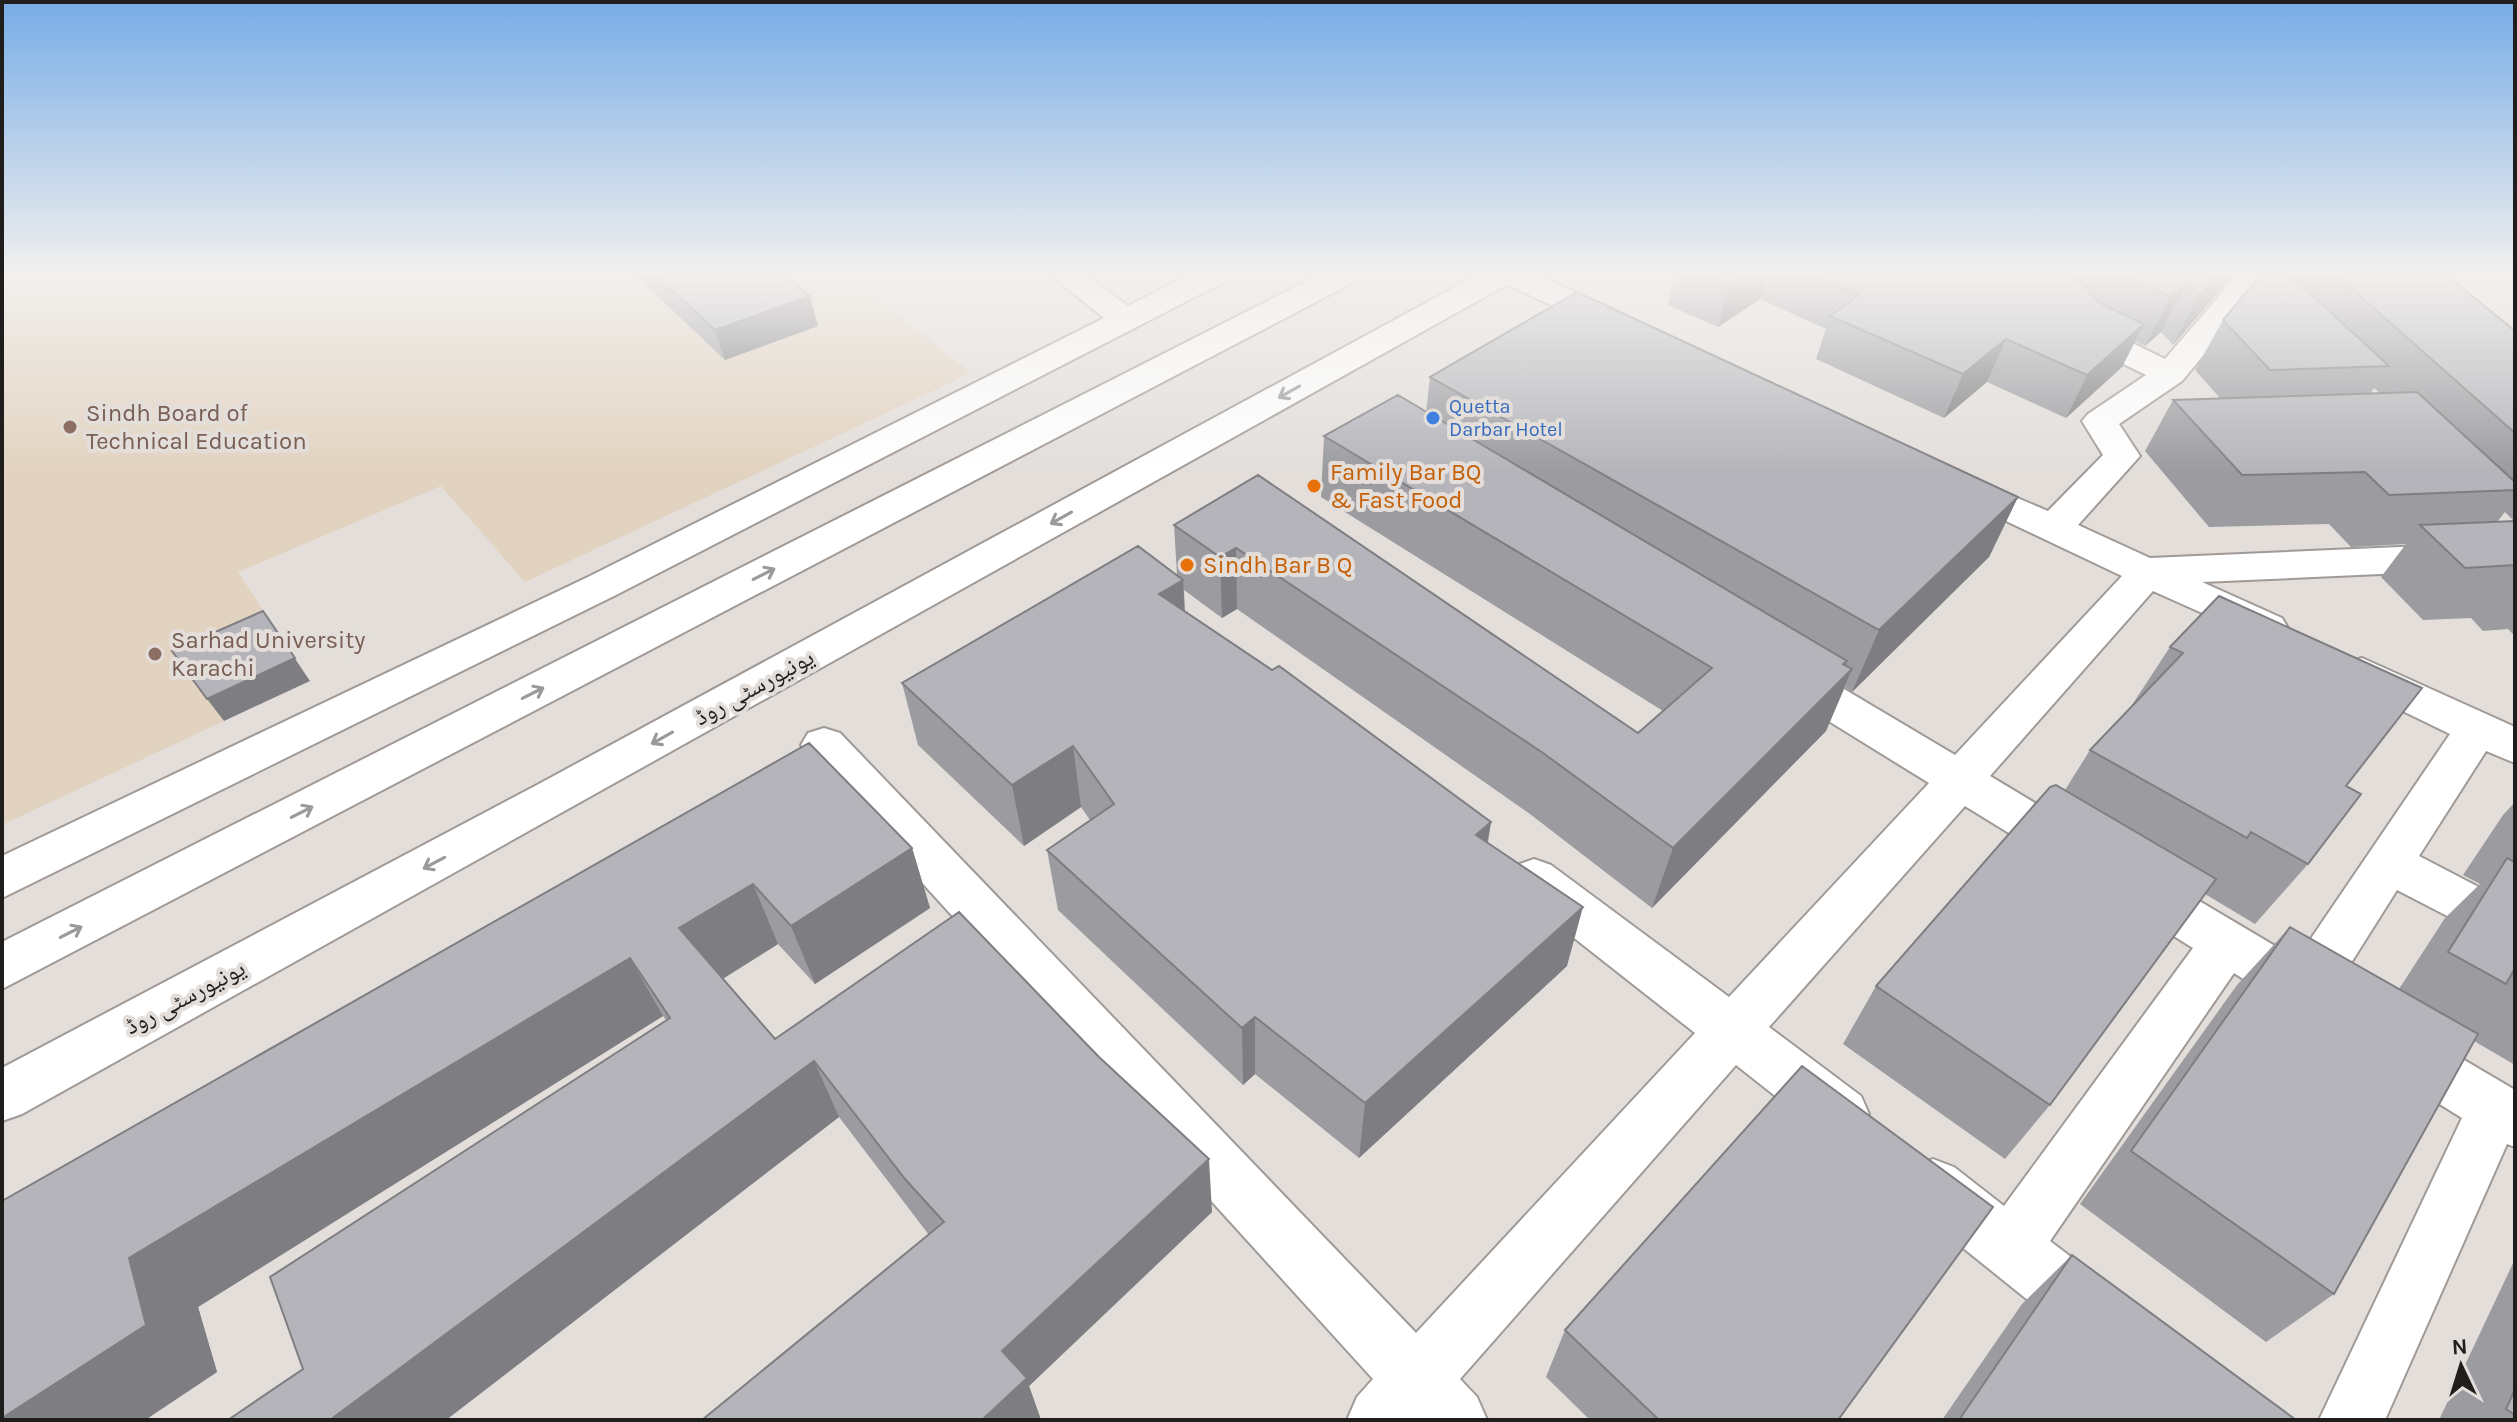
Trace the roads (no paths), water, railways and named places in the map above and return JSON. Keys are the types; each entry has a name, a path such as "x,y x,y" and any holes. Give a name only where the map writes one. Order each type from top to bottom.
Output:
{"street":[{"path":"2,878 616,579 1092,339"},
{"path":"2,967 1218,339"},
{"name":"یونیورسٹی روڈ","path":"2,1096 553,798 1386,339"},
{"path":"2099,339 2170,374"},
{"path":"2053,528 2122,456 2100,421 2170,374 2206,339"},
{"path":"2111,438 2152,436"},
{"path":"1926,469 2292,639"},
{"path":"824,745 1417,1407 1735,1031 2149,571 2508,543"},
{"path":"1760,659 2505,1115 2352,1420"},
{"path":"2335,660 2496,737 2389,863 2338,1012"},
{"path":"1506,858 1735,1031 2132,1343"},
{"path":"2389,863 2515,930"},
{"path":"2010,1248 2226,943"}],"place":[{"name":"Quetta Darbar Hotel","path":"1433,418"},
{"name":"Sindh Board of Technical Education","path":"70,427"},
{"name":"Family Bar BQ & Fast Food","path":"1314,486"},
{"name":"Sindh Bar B Q","path":"1187,565"},
{"name":"Sarhad University Karachi","path":"155,654"}]}
